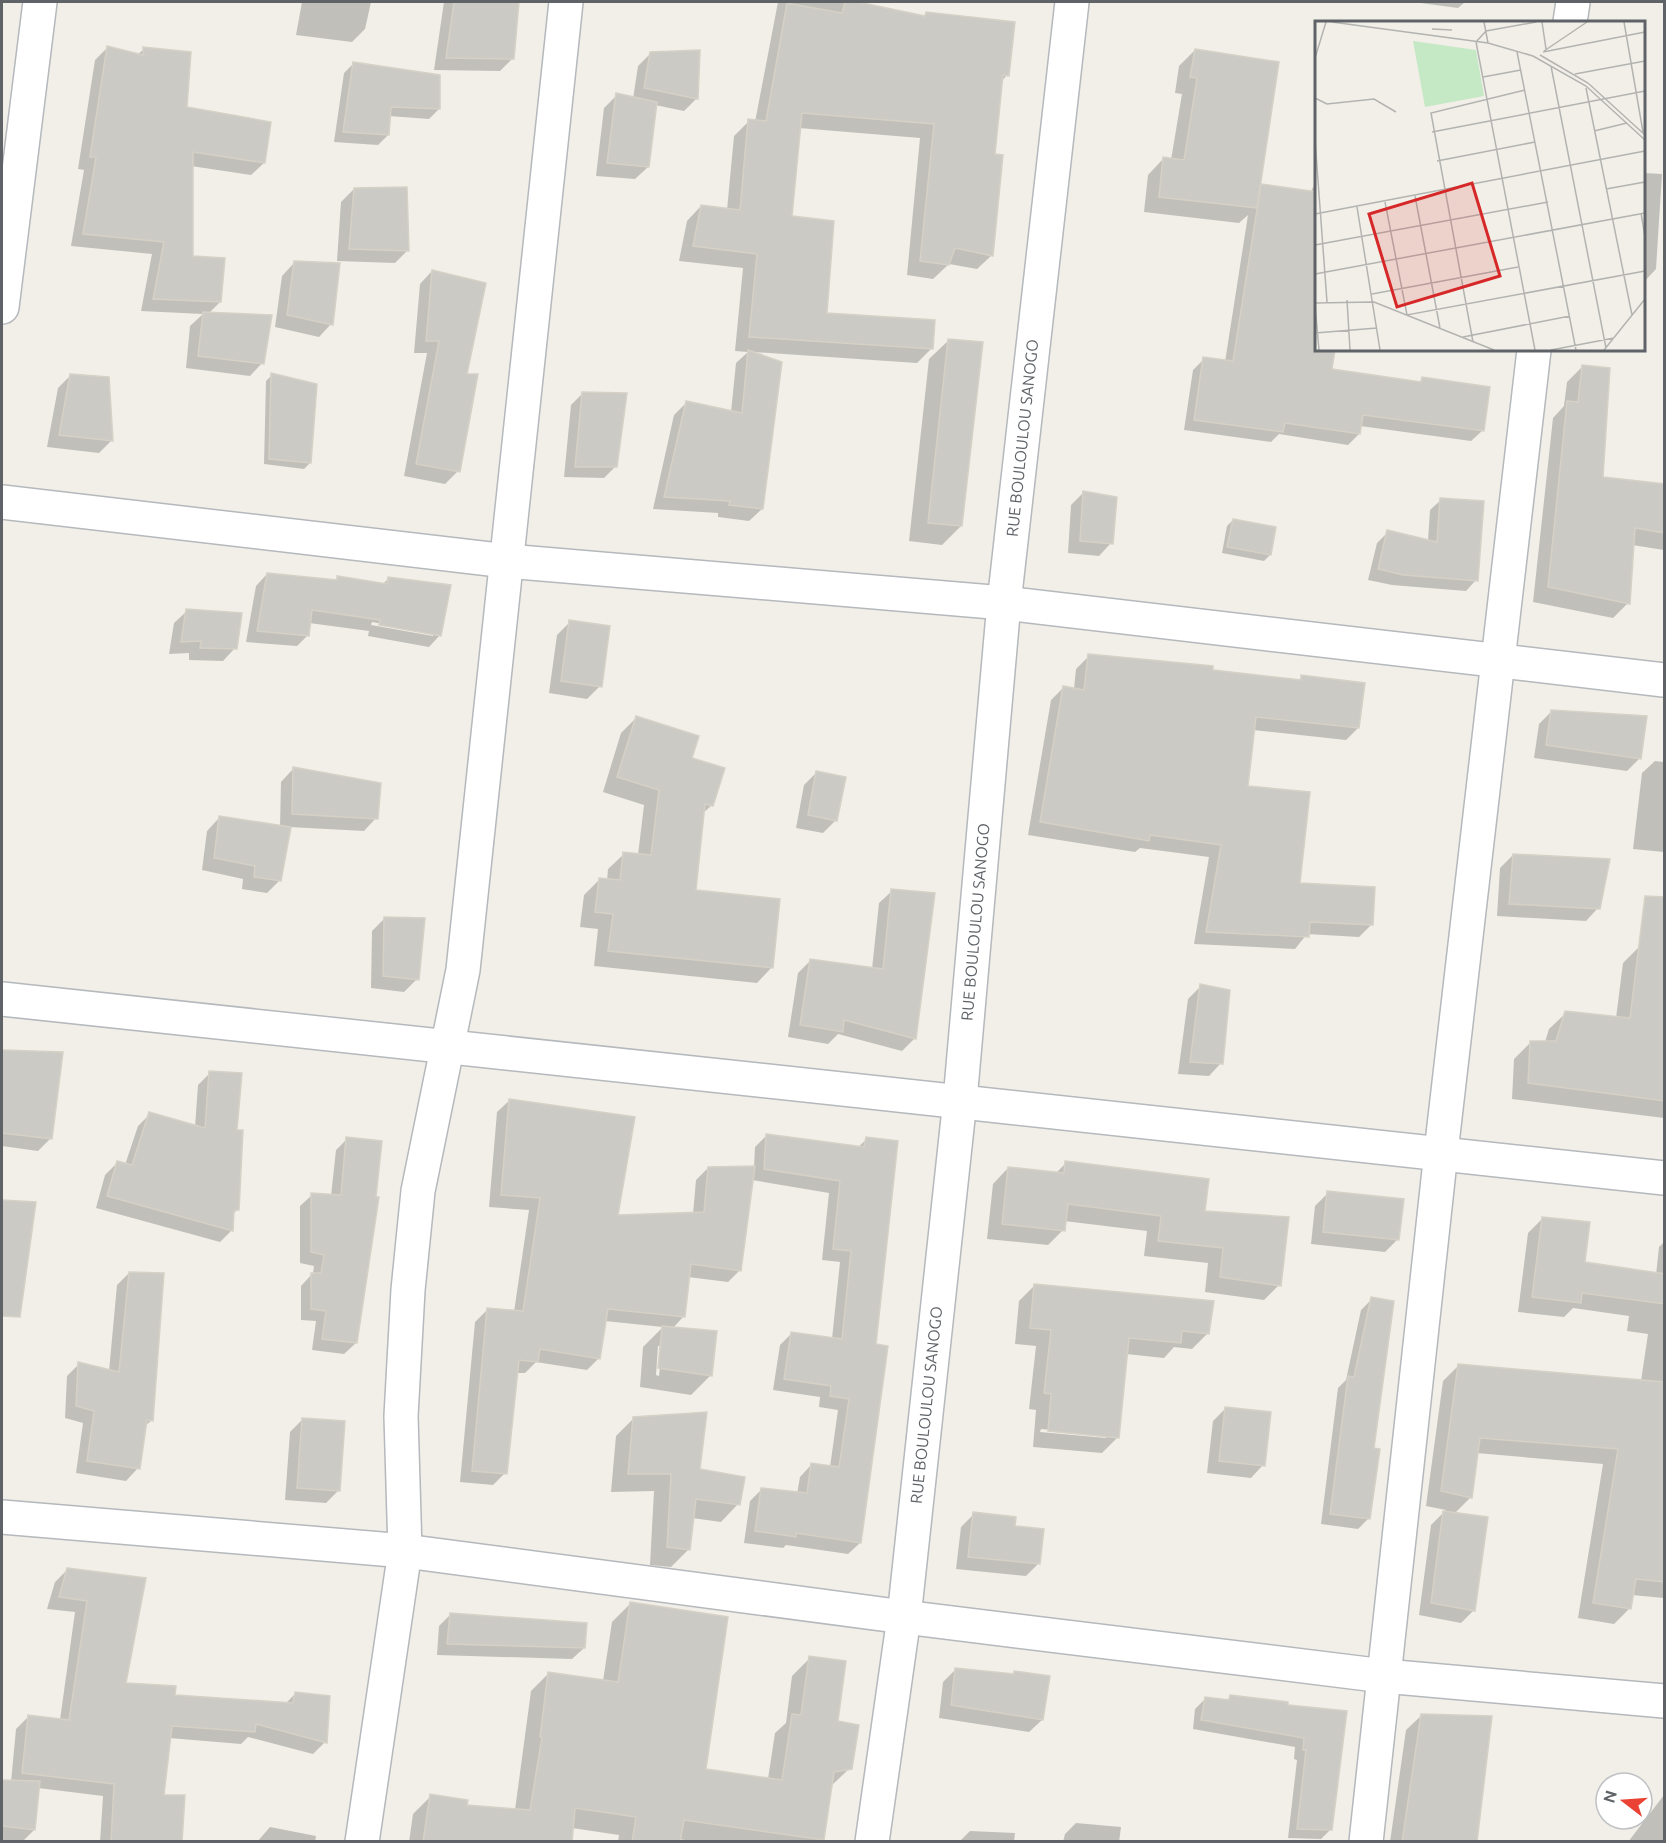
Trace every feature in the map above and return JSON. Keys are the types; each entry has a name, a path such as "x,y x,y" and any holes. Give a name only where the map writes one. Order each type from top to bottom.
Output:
{"street":[{"path":"2,307 40,2"},
{"path":"362,1842 405,1551 401,1416 408,1290 418,1191 464,970 566,2"},
{"name":"RUE BOULOULOU SANOGO","path":"872,1842 904,1617 960,1100 1004,603 1072,2"},
{"path":"1570,21 1573,2"},
{"path":"1366,1842 1441,1152 1534,351"},
{"path":"2,502 507,561 1004,603 1665,680"},
{"path":"2,999 448,1050 960,1100 1665,1178"},
{"path":"2,1517 405,1551 904,1617 1383,1676 1665,1701"}],"building":[{"path":"454,2 519,2 514,59 446,58"},
{"path":"845,2 858,2 925,16 926,12 1015,22 1009,76 1003,75 995,154 1003,155 993,256 955,248 949,265 920,261 934,124 802,113 792,216 834,221 827,313 935,320 933,349 749,337 757,254 693,246 701,205 740,210 748,119 766,121 787,3 842,13"},
{"path":"107,46 143,55 143,47 191,52 187,107 271,122 265,163 193,152 193,256 225,258 221,302 153,299 164,242 83,234 96,157 90,157"},
{"path":"1195,49 1279,62 1257,208 1159,197 1163,157 1184,160 1197,78 1190,77"},
{"path":"700,50 698,99 644,88 650,52"},
{"path":"353,62 440,75 440,109 391,107 389,135 343,132"},
{"path":"616,93 657,102 649,167 607,163"},
{"path":"1261,184 1315,192 1315,351 1335,351 1332,369 1421,382 1422,377 1490,387 1484,431 1363,415 1360,434 1285,423 1283,432 1194,420 1203,357 1233,361"},
{"path":"407,187 409,251 349,249 354,188"},
{"path":"294,261 340,263 333,325 287,315"},
{"path":"432,270 486,283 467,374 478,374 460,472 416,464 439,341 426,341"},
{"path":"203,312 272,315 264,364 198,356"},
{"path":"948,339 983,342 962,526 928,523"},
{"path":"748,350 782,362 763,509 729,505 730,501 664,497 686,401 742,413"},
{"path":"1582,365 1610,368 1603,477 1665,484 1665,533 1635,528 1630,604 1548,587 1567,401 1578,402"},
{"path":"271,373 317,384 311,463 269,459"},
{"path":"70,374 109,377 113,441 59,435"},
{"path":"582,392 627,393 617,467 575,467"},
{"path":"1083,491 1117,497 1113,544 1080,541"},
{"path":"1440,498 1484,501 1478,581 1403,575 1378,569 1387,530 1437,542"},
{"path":"1233,519 1276,527 1271,555 1227,547"},
{"path":"267,573 337,580 337,576 387,584 388,577 451,585 441,636 379,625 380,620 312,610 309,636 257,631"},
{"path":"186,609 242,613 237,649 200,648 201,641 181,642"},
{"path":"569,620 610,626 602,687 561,681"},
{"path":"1088,654 1213,666 1213,670 1301,680 1301,675 1365,683 1359,728 1256,717 1248,786 1310,792 1300,883 1375,887 1373,925 1310,922 1309,937 1206,932 1221,845 1150,835 1149,841 1040,822 1063,686 1084,690"},
{"path":"1551,710 1647,716 1641,759 1546,745"},
{"path":"636,716 699,736 692,758 725,768 713,806 705,804 696,890 780,899 773,968 608,951 613,914 595,912 599,878 620,880 623,852 651,855 659,790 617,777"},
{"path":"293,767 381,783 378,819 292,814"},
{"path":"816,771 846,777 837,821 808,815"},
{"path":"219,816 291,827 281,881 254,877 255,866 214,858"},
{"path":"1513,854 1610,859 1600,909 1509,904"},
{"path":"891,889 935,893 916,1039 844,1020 843,1032 800,1025 810,959 883,969"},
{"path":"1645,896 1665,897 1665,1101 1528,1083 1530,1041 1556,1041 1565,1011 1630,1018"},
{"path":"384,917 425,918 419,980 383,976"},
{"path":"1200,984 1230,990 1223,1064 1190,1062"},
{"path":"2,1050 63,1052 52,1139 2,1133"},
{"path":"209,1071 242,1073 237,1130 243,1130 239,1210 234,1210 233,1231 107,1196 117,1161 132,1165 149,1112 205,1128"},
{"path":"509,1099 635,1117 618,1215 704,1212 708,1167 755,1166 741,1271 691,1264 685,1317 608,1309 600,1359 540,1349 538,1362 519,1360 507,1474 472,1471 487,1308 523,1311 540,1198 501,1195"},
{"path":"766,1134 864,1147 866,1137 898,1141 876,1344 888,1346 861,1543 796,1533 796,1537 755,1531 761,1488 807,1493 811,1463 839,1467 849,1399 830,1396 831,1386 784,1379 791,1332 842,1339 851,1251 833,1249 840,1181 764,1169"},
{"path":"346,1137 382,1141 376,1197 379,1197 357,1343 322,1339 326,1311 311,1309 311,1273 321,1273 324,1255 311,1252 311,1193 341,1195"},
{"path":"1065,1161 1209,1179 1205,1211 1289,1217 1281,1286 1220,1277 1223,1248 1158,1241 1161,1216 1068,1204 1065,1231 1002,1224 1008,1167 1064,1173"},
{"path":"1327,1191 1404,1199 1399,1240 1323,1232"},
{"path":"2,1200 36,1202 20,1317 2,1316"},
{"path":"1542,1217 1590,1222 1585,1262 1665,1274 1665,1304 1582,1293 1581,1303 1532,1297"},
{"path":"129,1272 164,1273 153,1421 147,1420 140,1469 87,1461 94,1411 76,1406 78,1362 119,1372"},
{"path":"1034,1284 1214,1301 1209,1334 1182,1331 1181,1343 1129,1338 1119,1438 1048,1431 1051,1394 1044,1393 1051,1330 1030,1328"},
{"path":"1371,1297 1394,1301 1374,1448 1380,1449 1370,1519 1330,1514 1348,1376 1354,1377"},
{"path":"662,1326 717,1331 712,1376 658,1368"},
{"path":"1458,1364 1665,1382 1665,1582 1636,1579 1631,1609 1593,1603 1618,1449 1480,1438 1472,1498 1441,1491"},
{"path":"1225,1407 1271,1412 1265,1466 1219,1461"},
{"path":"707,1412 700,1469 745,1477 740,1505 696,1499 690,1550 667,1547 671,1474 628,1474 633,1417"},
{"path":"302,1418 345,1421 340,1491 297,1488"},
{"path":"1443,1511 1488,1517 1475,1611 1431,1603"},
{"path":"973,1512 1016,1517 1015,1526 1044,1529 1040,1564 968,1557"},
{"path":"67,1568 146,1578 126,1683 176,1686 175,1695 293,1703 295,1692 330,1696 327,1743 256,1724 255,1732 172,1726 164,1795 185,1795 182,1842 111,1842 114,1784 22,1773 28,1715 69,1720 87,1601 59,1597"},
{"path":"630,1602 728,1617 706,1769 782,1780 792,1714 801,1715 809,1656 846,1661 838,1721 859,1725 852,1769 834,1772 824,1840 684,1820 680,1842 632,1842 636,1817 575,1808 572,1842 423,1842 430,1794 468,1800 467,1805 530,1810 542,1737 540,1737 548,1672 618,1682"},
{"path":"450,1613 587,1623 585,1648 447,1644"},
{"path":"955,1668 1014,1674 1014,1671 1050,1676 1043,1720 951,1705"},
{"path":"1230,1695 1288,1702 1288,1705 1347,1711 1332,1830 1297,1829 1306,1750 1303,1750 1304,1738 1201,1720 1205,1697 1229,1700"},
{"path":"1421,1714 1492,1716 1477,1842 1402,1842"},
{"path":"2,1780 40,1781 35,1830 2,1826"}]}
